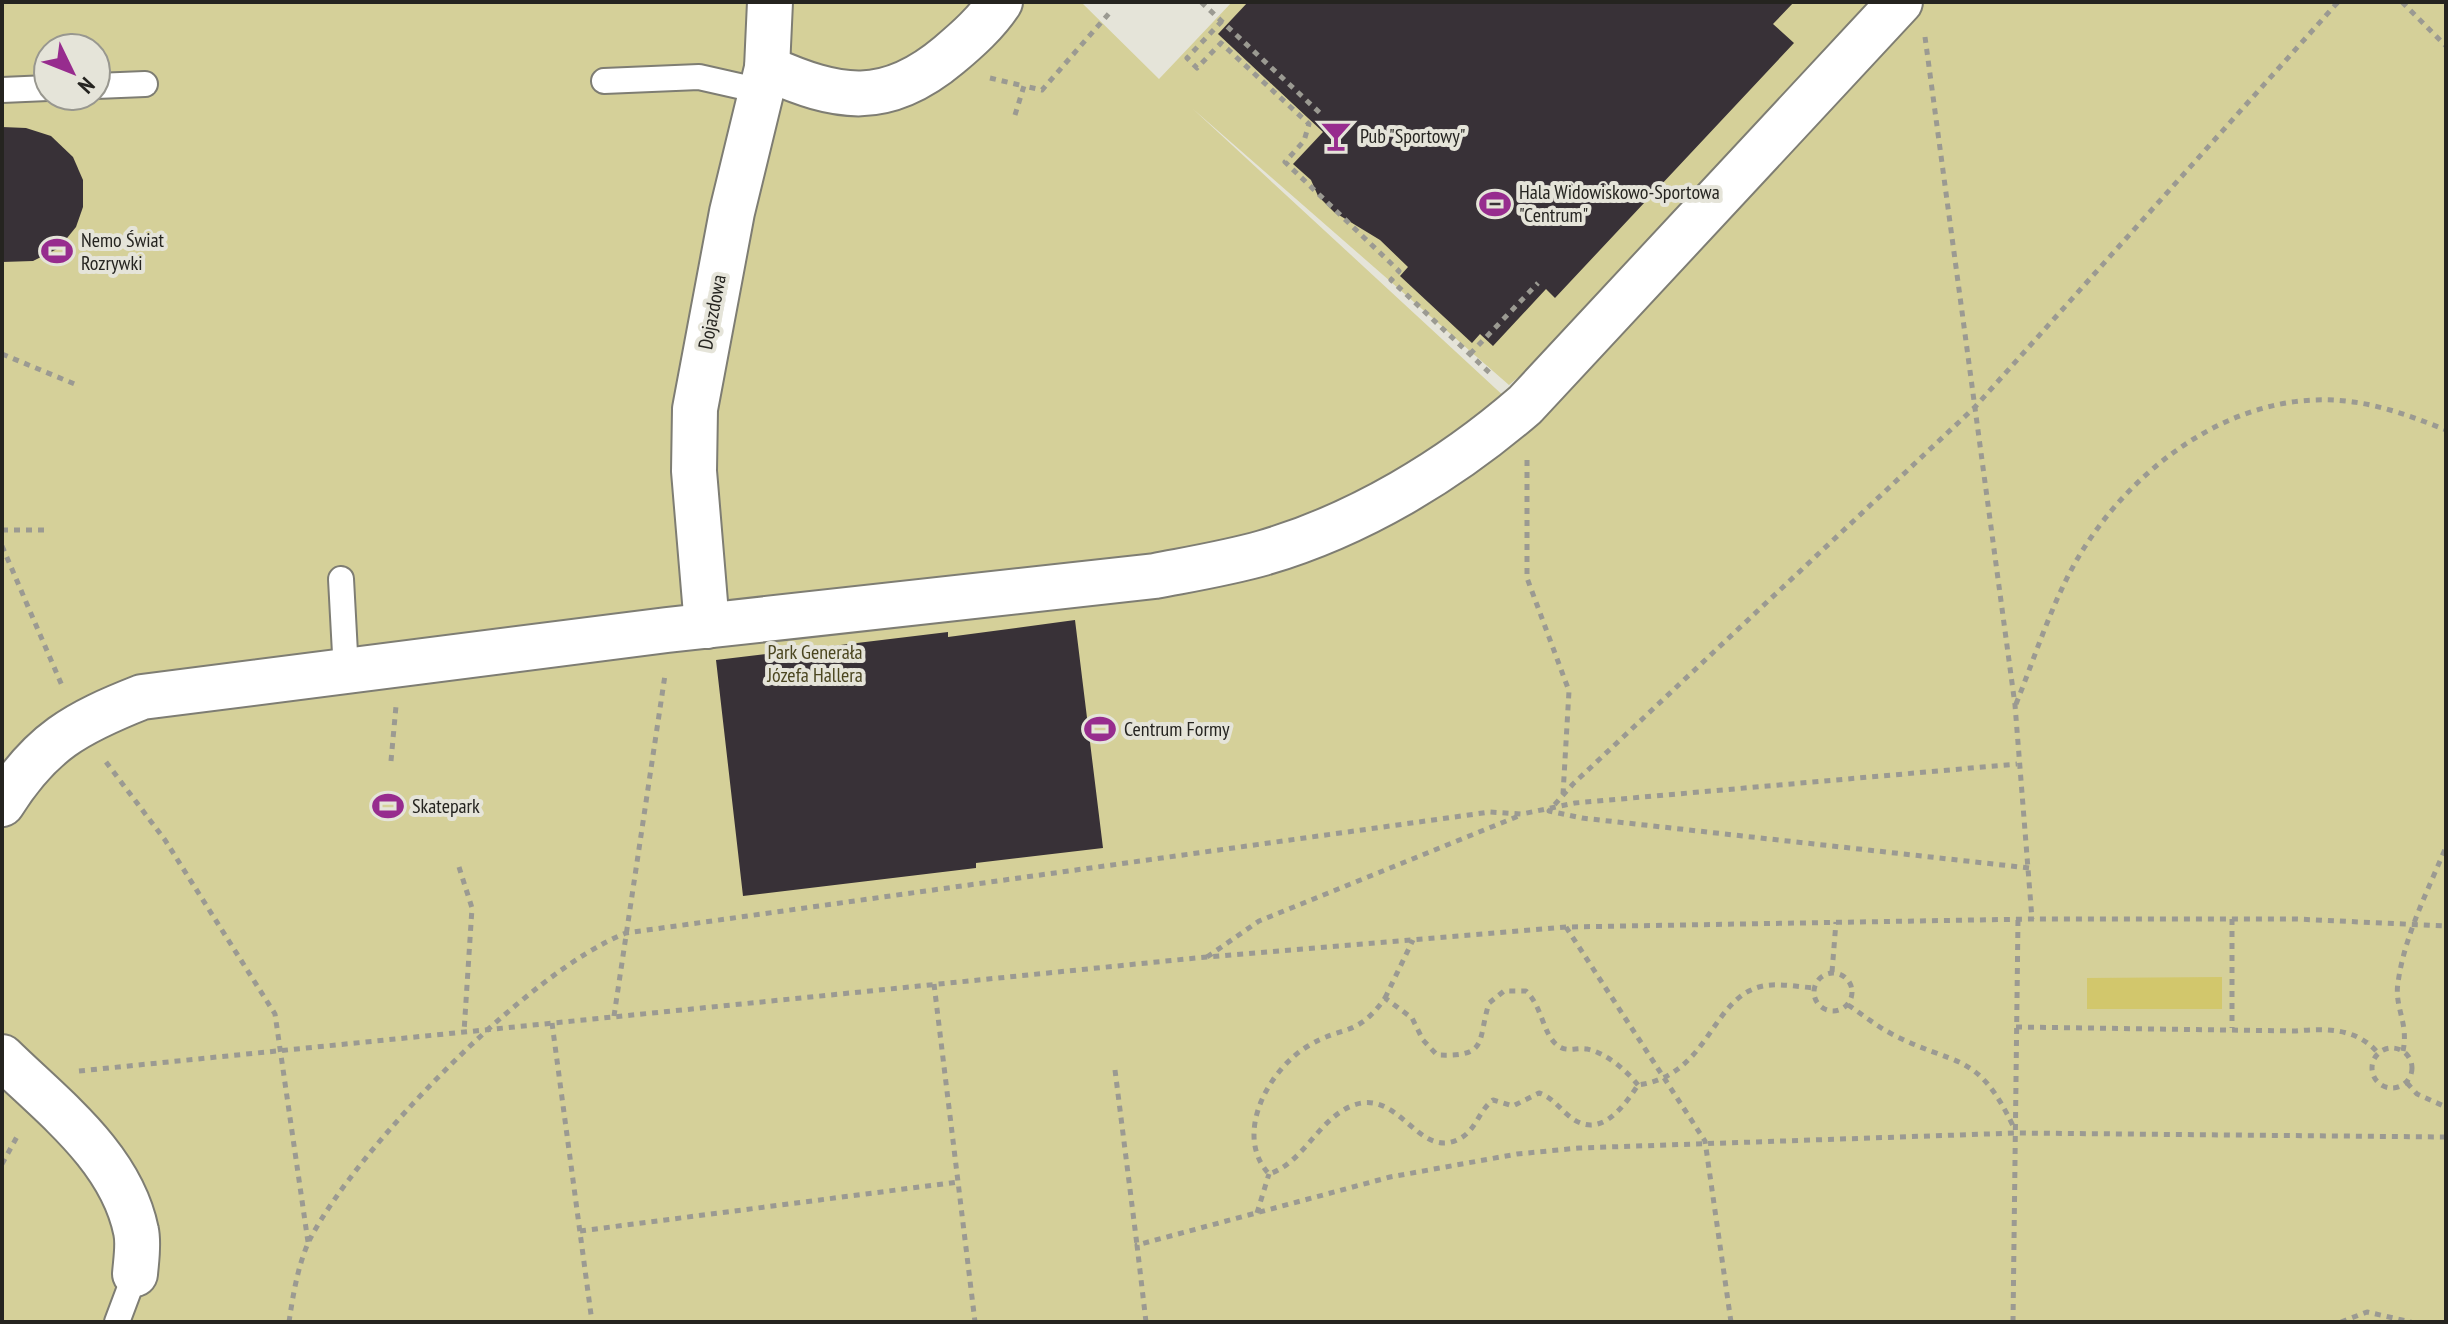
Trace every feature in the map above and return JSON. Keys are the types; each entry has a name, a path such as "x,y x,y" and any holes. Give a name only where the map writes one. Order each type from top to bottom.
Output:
{"street":[{"name":"Dojazdowa","path":"687,628 695,409 732,212 764,79 770,2"},
{"path":"764,79 847,95 890,90 914,81 936,65 969,38 1000,2"},
{"path":"2,804 35,760 77,723 142,697 687,628 1155,576 1267,552 1353,517 1401,493 1492,433 1525,405 1913,19"},
{"path":"12,1067 80,1133 110,1169 128,1204 137,1233 135,1274"}],"lane":[{"path":"604,81 699,77 764,79"},
{"path":"112,85 145,84"},
{"path":"2,90 32,89"},
{"path":"341,579 346,672"},
{"path":"117,1322 135,1274"}],"path":[{"path":"1201,2 1320,113"},
{"path":"1549,811 1562,795 1975,407 2338,2"},
{"path":"2402,2 2446,46"},
{"path":"982,76 1042,90 1112,10"},
{"path":"1913,19 1975,407 2015,705 2017,764 2032,919"},
{"path":"1222,21 1187,58 1197,68 1221,43 1309,124 1304,141 1285,162 1399,271 1391,280 1525,405 1527,578 1569,691 1562,795"},
{"path":"1015,115 1024,86"},
{"path":"1470,354 1528,289 1538,283"},
{"path":"2,354 77,385"},
{"path":"2015,705 2063,588 2083,549 2145,472 2200,434 2290,402 2315,400 2354,402 2446,430"},
{"path":"2,530 50,530"},
{"path":"2,546 77,723 165,840 275,1014 308,1244"},
{"path":"614,1016 667,662 687,628"},
{"path":"391,761 400,665"},
{"path":"289,1322 308,1244 343,1185 366,1155 491,1029 557,973 626,933 1490,812 1522,814 1549,811 1575,803 2017,764"},
{"path":"1549,811 1582,818 2029,868"},
{"path":"1207,957 1259,921 1522,814"},
{"path":"2403,1051 2406,1027 2398,983 2414,924 2446,847"},
{"path":"459,867 472,908 464,1032"},
{"path":"12,1067 282,1051 1207,957 1566,927 2018,919 2232,919 2446,926"},
{"path":"2013,1322 2018,919"},
{"path":"2232,919 2232,1028"},
{"path":"1832,972 1836,922"},
{"path":"1566,927 1705,1141 1731,1322"},
{"path":"1269,1174 1260,1164 1254,1137 1259,1107 1274,1080 1307,1047 1358,1028 1385,998 1413,940"},
{"path":"1832,972 1849,981 1852,993 1848,1005 1837,1011 1825,1009 1816,1001 1815,988 1821,977 1832,972"},
{"path":"934,984 975,1322"},
{"path":"1269,1174 1284,1169 1335,1116 1356,1104 1378,1102 1431,1139 1454,1142 1476,1125 1493,1100 1513,1106 1539,1093 1579,1123 1599,1124 1618,1114 1638,1085 1654,1082 1694,1056 1723,1014 1749,992 1761,986 1815,988"},
{"path":"1385,998 1412,1018 1437,1055 1465,1055 1477,1049 1484,1037 1489,1003 1504,991 1526,991 1533,998 1553,1042 1568,1050 1590,1049 1627,1071 1638,1085"},
{"path":"1848,1005 1889,1032 1969,1065 1992,1087 2016,1133"},
{"path":"552,1023 592,1322"},
{"path":"2016,1027 2324,1029 2349,1033 2378,1053"},
{"path":"2387,1048 2403,1051 2412,1063 2412,1074 2407,1083 2397,1088 2378,1082 2373,1073 2378,1053 2387,1048"},
{"path":"1115,1070 1146,1322"},
{"path":"2407,1083 2417,1094 2446,1107"},
{"path":"1137,1245 1390,1177 1448,1165 1579,1148 1705,1141 2016,1133 2446,1137"},
{"path":"1257,1213 1269,1174"},
{"path":"580,1231 958,1182"},
{"path":"2341,1322 2367,1312 2411,1322"}],"green space":[{"name":"Park Generała Józefa Hallera","path":"2,2 1081,2 1159,79 1232,2 2446,2 2446,1322 2,1322","holes":["1193,109 1509,385 1571,333 1508,400"]}],"shaded area":[{"path":"2222,977 2222,1009 2087,1009 2087,978"}],"building":[{"name":"Hala Widowiskowo-Sportowa \"Centrum\"","path":"1248,2 1794,2 1773,24 1794,43 1555,298 1546,289 1493,346 1480,334 1472,343 1400,276 1408,267 1380,240 1334,212 1318,196 1311,180 1293,164 1323,132 1218,34"},
{"path":"2,127 26,128 51,136 73,157 83,180 83,207 76,227 59,248 33,261 2,262"},
{"path":"1075,620 1103,848 976,863 976,868 743,896 716,660 948,632 948,637"}],"place":[{"name":"Pub \"Sportowy\"","path":"1336,136"},
{"name":"Hala Widowiskowo-Sportowa \"Centrum\"","path":"1495,204"},
{"name":"Nemo Świat Rozrywki","path":"57,251"},
{"name":"Centrum Formy","path":"1100,729"},
{"name":"Skatepark","path":"388,806"}]}
